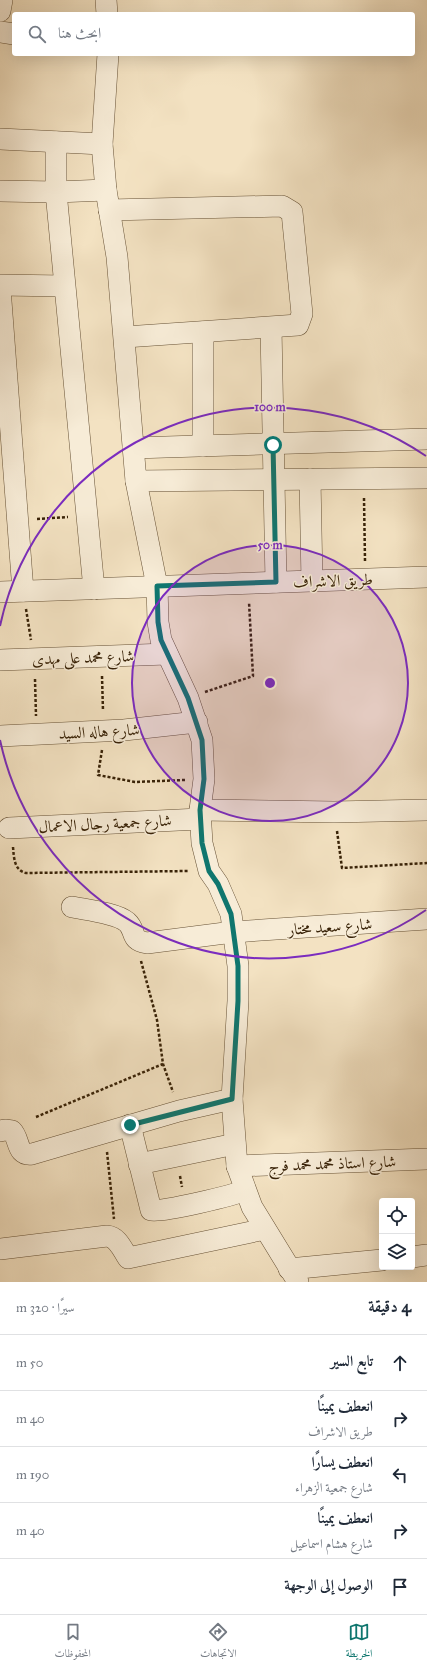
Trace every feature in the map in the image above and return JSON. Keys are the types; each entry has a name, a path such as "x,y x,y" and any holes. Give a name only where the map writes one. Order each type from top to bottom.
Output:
{"street":[{"path":"0,11 2,0"},
{"path":"106,0 107,12"},
{"path":"0,32 12,34"},
{"path":"108,56 102,144 108,200 117,257 125,337 136,481 157,586 158,622 161,640 188,698 202,740 204,779 200,814 202,843 209,871 218,884 231,914 238,966 238,1001 232,1099 237,1166 252,1207 294,1276 379,1261"},
{"path":"0,139 102,144"},
{"path":"56,142 56,192 64,286 88,515 94,588"},
{"path":"0,191 56,192 108,200 282,206 292,212 302,314 298,325 125,337"},
{"path":"0,285 64,286"},
{"path":"0,288 23,591"},
{"path":"271,328 276,582"},
{"path":"203,332 203,446"},
{"path":"133,448 273,445 427,439"},
{"path":"136,481 427,478"},
{"path":"310,479 312,581"},
{"name":"طريق الاشراف","path":"0,592 427,577"},
{"name":"شارع محمد على مهدى","path":"0,660 167,654"},
{"name":"شارع هاله السيد","path":"0,736 104,732 197,722"},
{"name":"شارع جمعية رجال الاعمال","path":"9,828 200,814 427,810"},
{"path":"72,907 116,916 126,922 131,928 134,938"},
{"name":"شارع سعيد مختار","path":"134,938 140,942 147,943 234,932 427,919"},
{"path":"0,1132 5,1130 12,1131 20,1150 27,1155 179,1111 232,1099"},
{"path":"130,1125 150,1209 153,1211 237,1194 245,1190"},
{"path":"139,1164 235,1144"},
{"name":"شارع استاذ محمد محمد فرج","path":"237,1166 427,1159"},
{"path":"0,1249 107,1236 117,1241 128,1258 265,1229"},
{"path":"415,1256 427,1255"}],"path":[{"path":"364,479 365,579"},
{"path":"18,521 88,515"},
{"path":"188,698 253,676 248,583"},
{"path":"23,591 34,659 36,734"},
{"path":"101,656 104,732 98,775 135,782 204,779"},
{"path":"334,812 342,868 427,864"},
{"path":"9,828 15,865 21,872 209,871"},
{"path":"134,938 157,1020 163,1064 179,1111"},
{"path":"36,1117 163,1064"},
{"path":"105,1133 117,1241"}],"route":[{"path":"130,1125 179,1111 232,1099 238,1001 238,966 231,914 218,884 209,871 202,843 200,810 204,779 204,759 202,740 188,698 161,640 158,622 157,586 276,582 273,445"}]}
